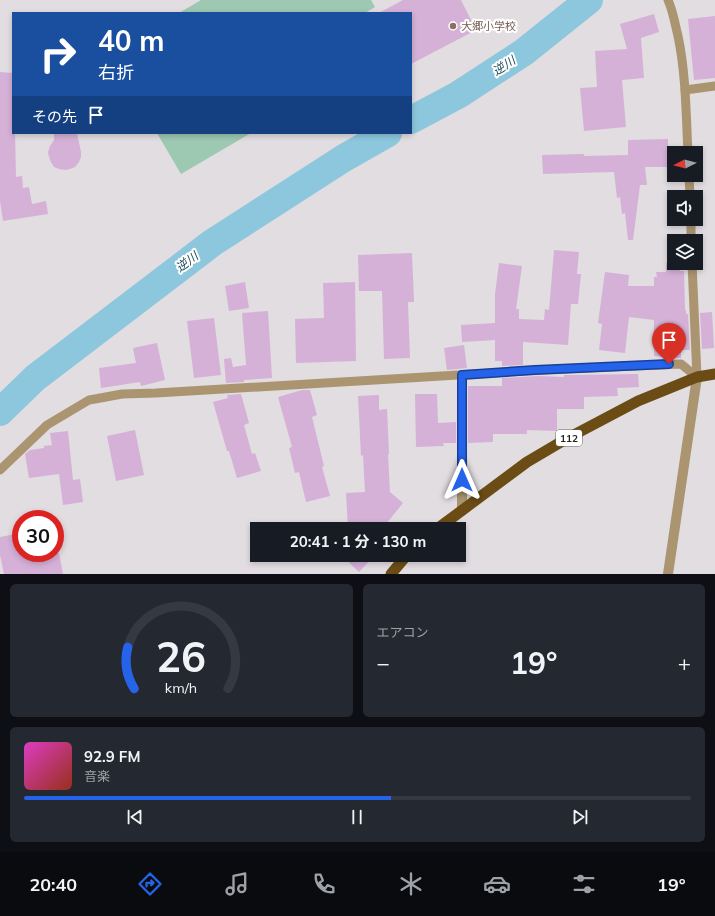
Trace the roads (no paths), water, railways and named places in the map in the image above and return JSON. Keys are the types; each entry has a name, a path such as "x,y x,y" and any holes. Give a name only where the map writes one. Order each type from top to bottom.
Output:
{"highway":[{"name":"112","path":"446,522 527,462 566,439 638,401 697,377 715,374"},
{"path":"391,574 401,562"}],"street":[{"path":"462,375 462,510"},
{"path":"668,574 697,377"}],"lane":[{"path":"668,0 675,20 681,51 685,90 688,146"},
{"path":"685,90 715,86"},
{"path":"692,270 697,377"},
{"path":"0,470 47,425 89,400 122,394 535,370 681,364 697,377"}],"waterway":[{"name":"逆川","path":"412,119 458,95 524,52 589,0"},
{"name":"逆川","path":"0,412 35,378 212,243 344,158 386,134"}],"place":[{"name":"大郷小学校","path":"453,26"}]}
